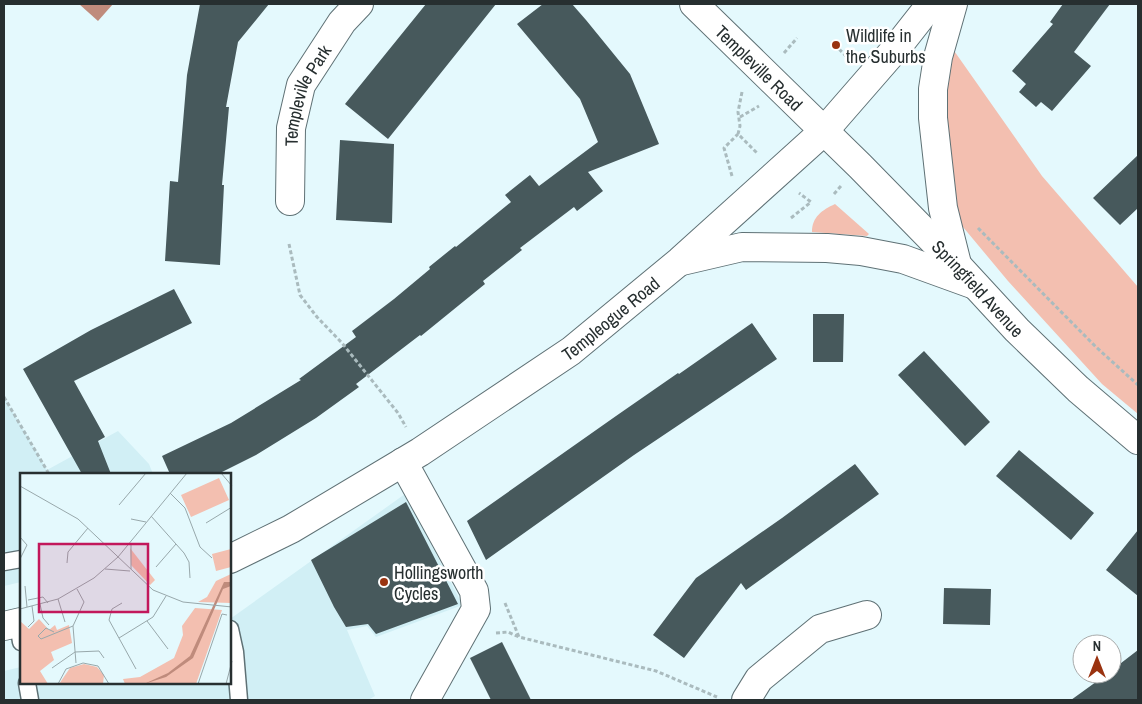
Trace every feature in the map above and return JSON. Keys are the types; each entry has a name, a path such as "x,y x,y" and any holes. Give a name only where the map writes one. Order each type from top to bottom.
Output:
{"main road":[{"name":"Templeville Park","path":"290,200 291,128 301,85 342,22 359,4"},
{"name":"Templeville Road","path":"694,4 824,131"},
{"name":"Templeogue Road","path":"231,559 291,529 403,462 571,351 680,261 824,131 898,46 931,4"},
{"path":"953,4 938,57 933,90 933,118 943,208 957,265"},
{"name":"Springfield Avenue","path":"824,131 957,265 1017,330 1078,389 1138,440"},
{"path":"680,261 742,247 779,246 852,250 903,259 977,286"},
{"path":"403,462 474,591 476,602 476,610 425,700"},
{"path":"746,700 760,679 820,629 867,615"}],"lane":[{"path":"4,562 20,559"},
{"path":"231,634 235,652 239,700"},
{"path":"27,684 30,700"}],"path":[{"path":"793,42 797,38"},
{"path":"839,49 842,52"},
{"path":"740,117 755,108"},
{"path":"728,164 724,148 738,134 740,117 738,112"},
{"path":"738,134 746,142"},
{"path":"788,221 811,202 801,195"},
{"path":"972,222 1096,347 1138,385"},
{"path":"289,244 300,295 317,317 342,343 398,413 407,428"},
{"path":"4,397 48,473"},
{"path":"503,598 519,637 656,671 717,697"}],"shaded area":[{"path":"79,4 113,4 98,21"},
{"path":"950,45 1042,176 1138,287 1138,414 1102,384 1008,281 958,221 943,94"},
{"path":"835,204 869,234 867,236 812,232 816,218"},
{"path":"4,397 47,470 118,431 149,464 153,473 20,473 20,582 4,586"},
{"path":"405,494 460,600 460,606 376,637 367,626 347,630 375,696 368,700 4,700 4,671 20,667 20,684 231,684 231,618"}],"building":[{"path":"200,4 269,4 238,42 226,107 229,107 222,185 224,185 220,265 165,261 170,181 178,182 187,75"},
{"path":"426,4 496,4 388,139 345,104"},
{"path":"543,4 572,4 630,74 659,144 588,172 603,191 577,211 574,207 520,248 522,250 483,281 485,284 421,336 356,384 359,387 316,418 256,455 220,473 170,473 162,456 231,423 301,380 299,379 356,337 352,331 394,299 430,269 429,267 511,202 505,195 530,175 539,186 598,142 580,99 517,24"},
{"path":"1063,4 1110,4 1074,52 1091,66 1052,111 1041,102 1036,107 1019,92 1026,84 1012,71 1053,24 1050,22"},
{"path":"340,140 394,144 392,223 336,220"},
{"path":"1138,155 1138,208 1120,225 1093,198"},
{"path":"174,289 192,323 74,381 105,437 98,441 111,473 81,473 23,369 91,330"},
{"path":"813,314 844,314 843,362 813,362"},
{"path":"752,323 777,359 634,455 486,560 467,521"},
{"path":"924,351 990,422 965,446 898,375"},
{"path":"1019,450 1094,513 1071,540 996,476"},
{"path":"855,464 879,494 746,590 741,583 684,658 653,635 696,578"},
{"name":"Hollingsworth Cycles","path":"406,502 458,604 376,634 368,624 346,627 311,560"},
{"path":"1138,530 1138,596 1106,570"},
{"path":"944,588 991,589 990,625 943,624"},
{"path":"502,642 531,700 491,700 470,658"},
{"path":"1138,650 1138,700 1071,700 1093,684 1122,684 1122,662"}],"place":[{"name":"Wildlife in the Suburbs","path":"836,45"},
{"name":"Hollingsworth Cycles","path":"384,582"}]}
